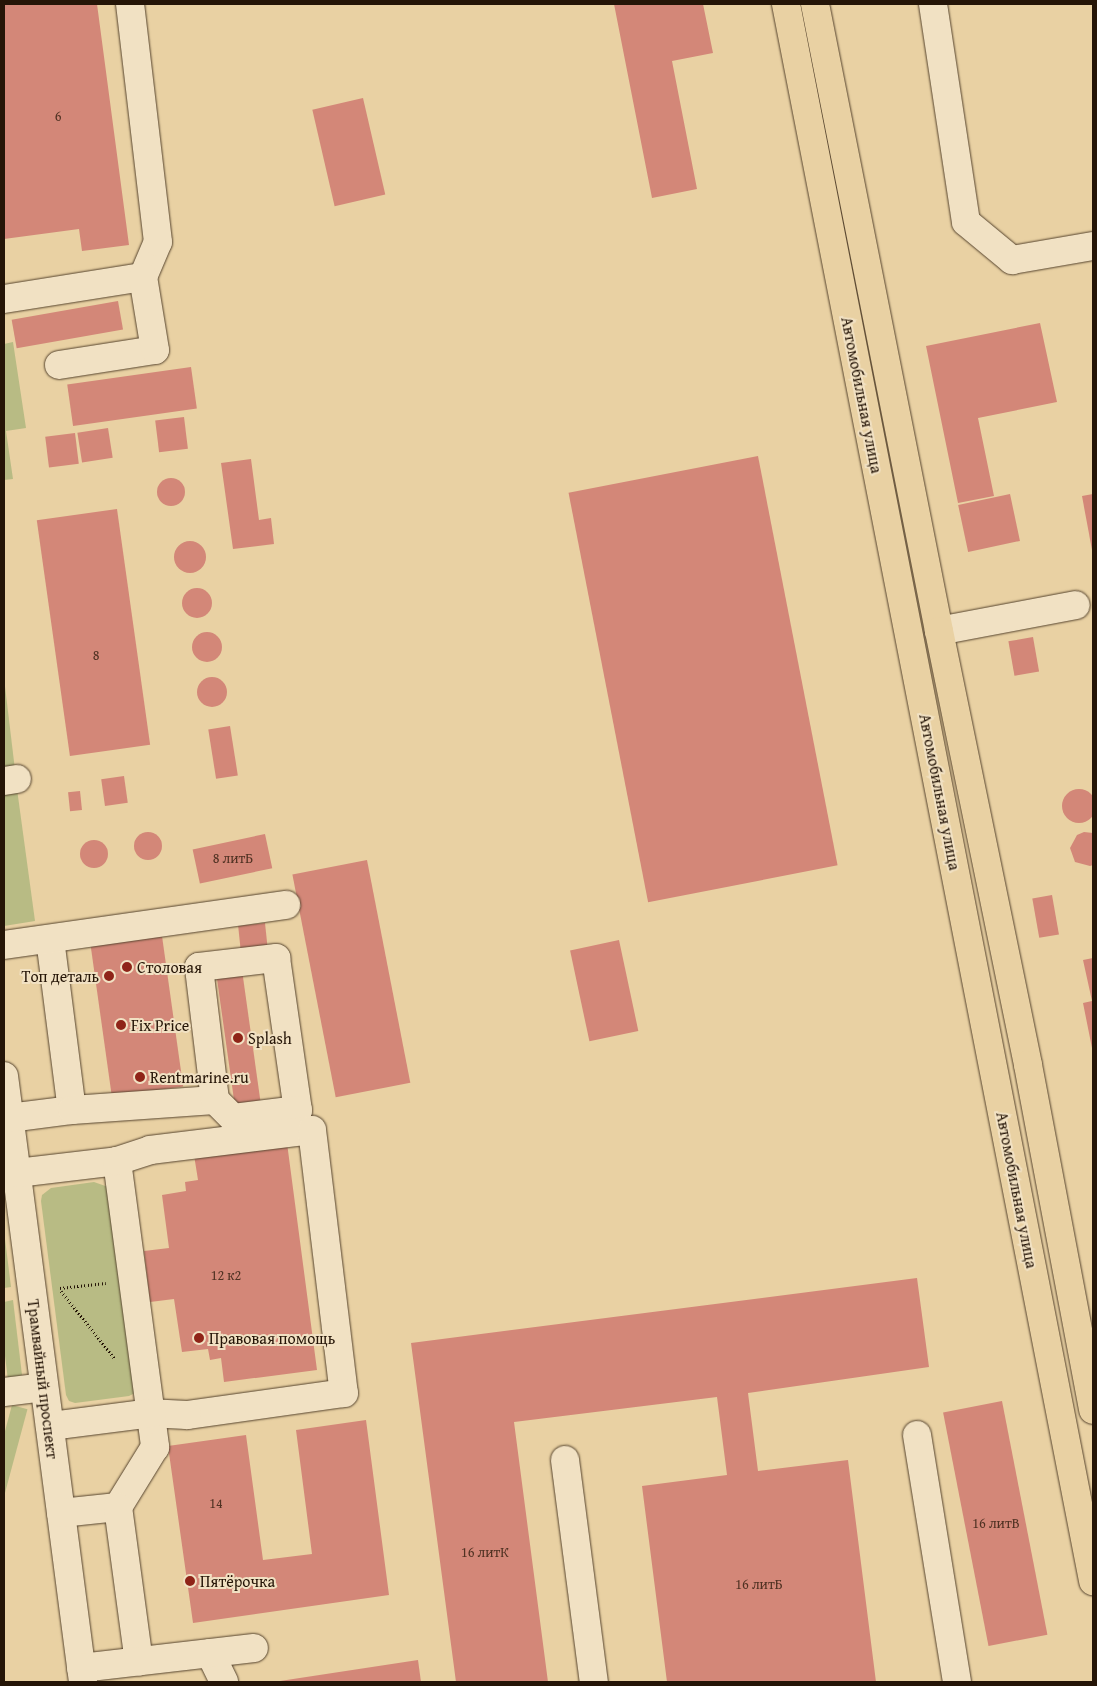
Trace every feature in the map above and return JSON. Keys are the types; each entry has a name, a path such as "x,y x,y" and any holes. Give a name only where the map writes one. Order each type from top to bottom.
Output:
{"main road":[{"name":"Автомобильная улица","path":"786,4 1093,1581"},
{"name":"Автомобильная улица","path":"815,4 939,631 1028,1065 1093,1410"}],"street":[{"path":"59,365 155,350 143,277 158,242 130,4"},
{"path":"933,4 966,222 1012,260 1093,246"},
{"path":"4,299 143,277"},
{"path":"939,631 1076,604"},
{"path":"4,945 286,905"},
{"path":"50,939 72,1110"},
{"path":"9,1118 72,1110 215,1100 233,1118 298,1110 276,958 199,967 215,1100"},
{"name":"Трамвайный проспект","path":"4,1076 82,1675"},
{"path":"17,1173 117,1161 150,1150 312,1130 344,1393 187,1416 152,1413 50,1426"},
{"path":"117,1161 152,1413 155,1447 118,1507 139,1662"},
{"path":"4,1392 44,1387"},
{"path":"918,1435 957,1682"},
{"path":"565,1460 594,1682"},
{"path":"61,1513 118,1507"},
{"path":"82,1675 139,1662 254,1648"},
{"path":"210,1653 224,1682"}],"path":[{"path":"54,1289 133,1279"},
{"path":"59,1288 120,1365"}],"green space":[{"path":"13,342 26,428 6,431 13,479 4,480 4,344"},
{"path":"4,678 15,770 4,771"},
{"path":"17,789 35,921 4,926 4,794"},
{"path":"94,1182 111,1188 135,1393 129,1396 75,1403 69,1401 66,1395 41,1201 42,1195 51,1188"},
{"path":"4,1231 11,1287 4,1288"},
{"path":"13,1300 22,1375 8,1380 4,1348 4,1302"},
{"path":"12,1405 27,1409 4,1497 4,1435"}],"building":[{"path":"4,4 97,4 129,245 82,251 79,229 4,239"},
{"path":"614,4 703,4 713,53 672,61 697,189 652,198"},
{"path":"363,98 385,194 335,206 312,110"},
{"path":"118,301 123,330 17,348 12,320"},
{"path":"1040,323 1057,402 978,418 994,496 958,503 926,346"},
{"path":"191,367 197,409 73,426 67,384"},
{"path":"184,417 188,449 159,452 155,421"},
{"path":"108,428 113,458 82,462 77,433"},
{"path":"75,433 79,464 49,467 45,437"},
{"path":"758,456 838,865 648,902 569,493"},
{"path":"251,459 259,520 271,518 274,544 233,549 221,463"},
{"path":"171,478 181,482 185,492 181,502 171,506 161,502 157,492 161,482"},
{"path":"1010,494 1020,541 968,552 958,505"},
{"path":"1093,494 1093,550 1092,550 1082,496"},
{"path":"117,509 150,745 70,756 37,520"},
{"path":"190,541 196,542 201,546 205,551 205,563 201,568 196,572 190,573 184,572 179,568 175,563 174,557 175,551 179,546 184,542"},
{"path":"197,588 208,592 212,603 208,614 197,618 186,614 182,603 186,592"},
{"path":"207,632 218,636 222,647 218,658 207,662 196,658 192,647 196,636"},
{"path":"1033,637 1039,671 1014,676 1008,641"},
{"path":"212,677 223,681 227,692 223,703 212,707 201,703 197,692 201,681"},
{"path":"230,726 238,775 216,779 208,729"},
{"path":"124,776 128,803 105,806 101,779"},
{"path":"1079,789 1091,794 1096,806 1091,818 1079,823 1067,818 1062,806 1067,794"},
{"path":"80,791 82,810 70,811 68,792"},
{"path":"148,832 158,836 162,846 158,856 148,860 138,856 134,846 138,836"},
{"path":"1084,832 1093,833 1093,865 1090,866 1075,862 1070,848 1077,835"},
{"path":"265,834 272,868 200,884 193,849"},
{"path":"94,840 104,844 108,854 104,864 94,868 84,864 80,854 84,844"},
{"path":"367,860 410,1083 336,1097 292,875"},
{"path":"1052,895 1059,934 1039,938 1032,898"},
{"path":"265,923 268,950 241,953 238,926"},
{"path":"162,936 183,1087 112,1097 91,946"},
{"path":"619,940 638,1031 589,1041 570,950"},
{"path":"1093,958 1092,1048 1083,1003 1092,1001 1083,960"},
{"name":"Splash","path":"242,970 261,1102 235,1105 216,974"},
{"path":"287,1143 317,1370 224,1382 221,1358 210,1360 208,1349 182,1352 174,1299 150,1302 144,1251 169,1248 162,1195 186,1191 185,1182 198,1180 194,1155"},
{"path":"917,1278 929,1367 748,1393 758,1471 848,1460 876,1682 667,1682 642,1486 727,1475 717,1397 514,1422 548,1682 456,1682 411,1343"},
{"path":"1002,1401 1047,1635 989,1646 943,1412"},
{"path":"366,1420 389,1595 193,1623 168,1446 246,1435 263,1560 312,1554 296,1430"},
{"path":"418,1660 421,1682 280,1682 280,1681"}],"place":[{"name":"Столовая","path":"127,967"},
{"name":"Топ деталь","path":"109,976"},
{"name":"Fix Price","path":"121,1025"},
{"name":"Splash","path":"238,1038"},
{"name":"Rentmarine.ru","path":"140,1077"},
{"name":"Правовая помощь","path":"199,1338"},
{"name":"Пятёрочка","path":"190,1581"}]}
